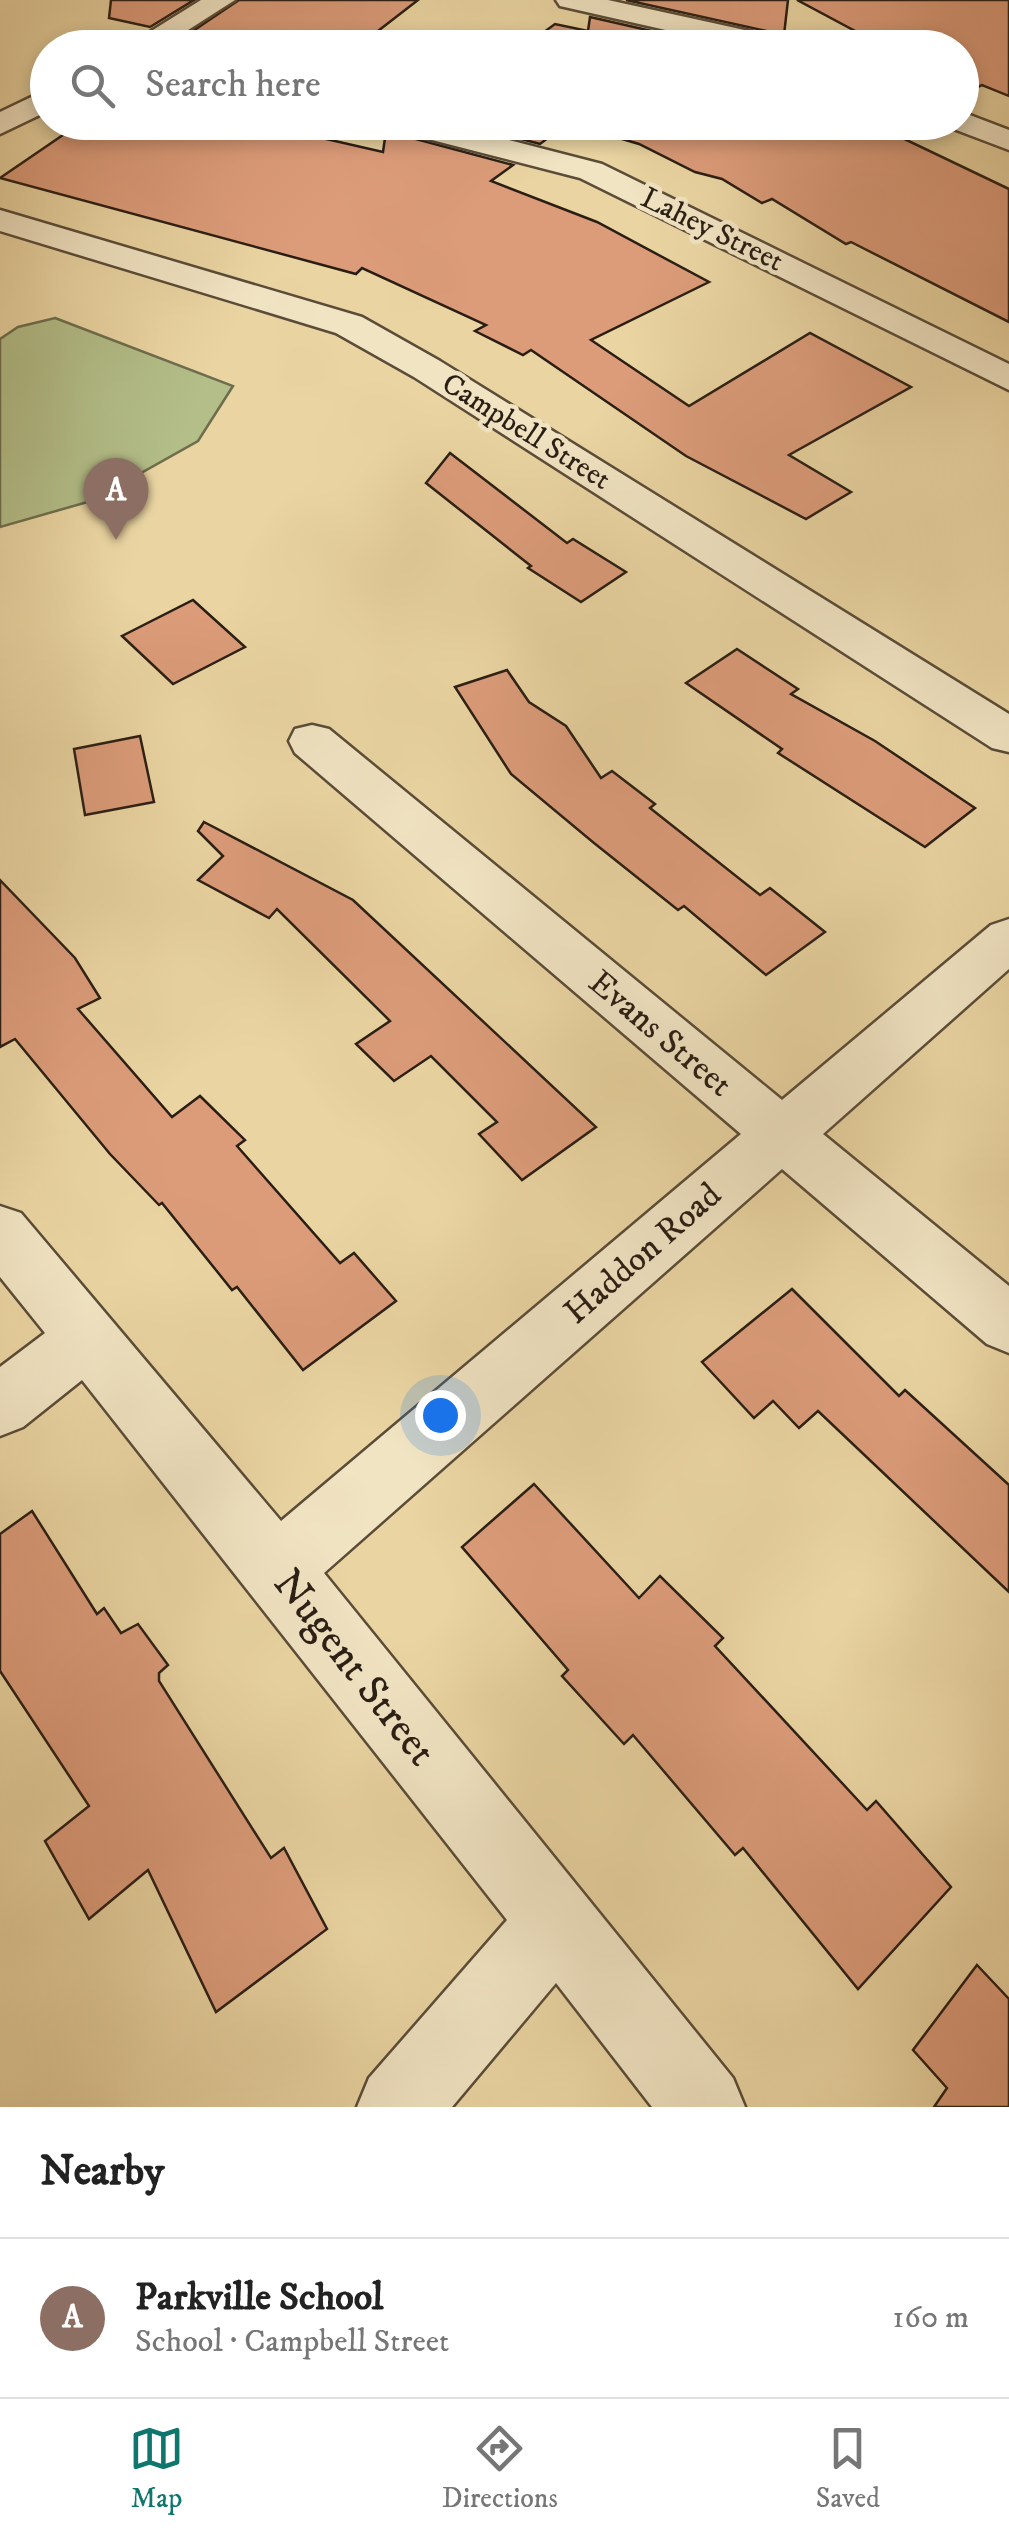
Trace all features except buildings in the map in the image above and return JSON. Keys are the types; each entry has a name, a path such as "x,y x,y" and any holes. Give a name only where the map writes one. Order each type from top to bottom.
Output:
{"street":[{"path":"170,30 222,0"},
{"path":"570,0 705,30"},
{"path":"0,124 30,108"},
{"path":"979,128 1009,141"},
{"name":"Lahey Street","path":"469,140 591,172 1009,379"},
{"name":"Campbell Street","path":"0,220 349,326 427,369 1009,736"},
{"name":"Evans Street","path":"312,741 1009,1324"},
{"name":"Haddon Road","path":"277,1568 1009,939"},
{"name":"Nugent Street","path":"0,1232 277,1568 704,2107"},
{"path":"0,1405 88,1338"},
{"path":"398,2107 556,1923"}],"green space":[{"path":"55,318 233,386 198,441 91,501 0,527 0,339 18,327"}],"place":[{"name":"Parkville School","path":"116,540"}]}
